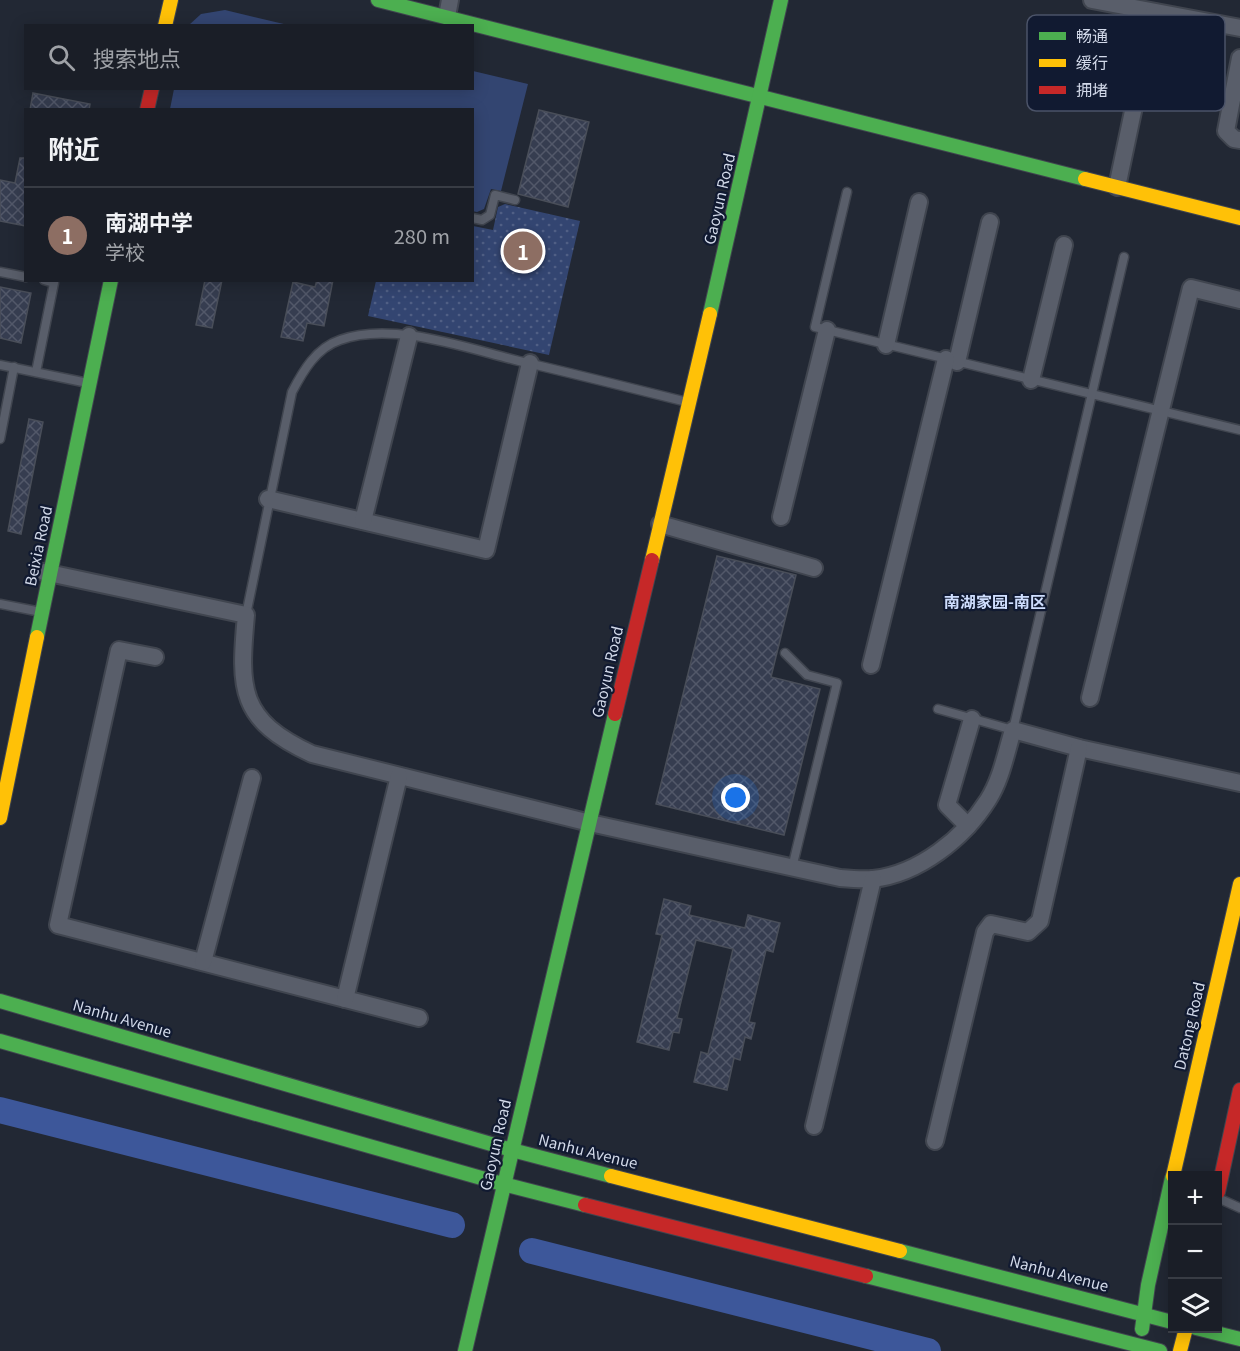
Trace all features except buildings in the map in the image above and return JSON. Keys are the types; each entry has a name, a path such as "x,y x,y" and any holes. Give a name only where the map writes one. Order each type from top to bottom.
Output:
{"main road":[{"path":"159,24 164,0"},
{"path":"165,24 171,0"},
{"path":"378,0 448,9"},
{"path":"408,0 1118,182 1240,208"},
{"name":"Gaoyun Road","path":"759,91 774,0"},
{"name":"Gaoyun Road","path":"588,822 781,0"},
{"path":"141,108 146,90"},
{"path":"147,108 152,90"},
{"path":"1118,182 1240,218"},
{"name":"Beixia Road","path":"0,818 83,382 105,282"},
{"name":"Beixia Road","path":"0,791 36,611 48,572 111,282"},
{"name":"Gaoyun Road","path":"465,1351 509,1149 660,524 686,402"},
{"name":"Datong Road","path":"1174,1171 1240,884"},
{"name":"Nanhu Avenue","path":"0,1001 509,1149 1168,1321"},
{"path":"0,1041 501,1184 1139,1348 1160,1351"},
{"path":"1222,1173 1240,1090"},
{"name":"Gaoyun Road","path":"460,1351 501,1184"},
{"name":"Datong Road","path":"1139,1348 1168,1201"},
{"path":"1180,1351 1185,1333"},
{"path":"1214,1333 1240,1339"}],"street":[{"path":"1092,0 1118,2 1170,15"},
{"path":"1225,25 1240,28"},
{"path":"1240,58 1226,131 1234,139 1240,140"},
{"path":"1118,182 1133,111"},
{"path":"886,345 919,202"},
{"path":"871,665 990,222"},
{"path":"1031,380 1064,245"},
{"path":"1090,698 1191,288 1240,300"},
{"path":"781,518 827,330"},
{"path":"363,521 409,336"},
{"path":"268,499 486,550 530,363"},
{"path":"660,524 814,568"},
{"path":"48,572 246,615 242,655 243,683 250,708 267,727 290,744 312,754 588,822 840,878 873,879 905,871 939,852 968,826 989,799 1001,771 1012,730 1079,748 1240,783"},
{"path":"155,657 119,650 58,925 419,1018"},
{"path":"968,826 947,805 972,719"},
{"path":"935,1141 985,932 991,924 1028,932 1040,921 1079,748"},
{"path":"345,999 399,776"},
{"path":"203,962 252,778"},
{"path":"814,1126 873,879"}],"lane":[{"path":"847,192 815,327 1240,430"},
{"path":"474,218 482,220 490,215 495,195 515,200"},
{"path":"938,709 1012,730 1124,257"},
{"path":"0,272 24,277"},
{"path":"36,372 54,283 51,282"},
{"path":"246,615 285,413 292,392 303,370 320,352 338,340 363,334 409,336 686,402"},
{"path":"0,364 83,382"},
{"path":"0,439 14,367"},
{"path":"0,604 36,611"},
{"path":"785,653 807,675 837,683 792,867"},
{"path":"1222,1200 1240,1208"}],"shaded area":[{"path":"225,10 284,24 190,24 201,14"},
{"path":"474,71 528,84 501,191 491,189 484,209 477,212 474,211 474,108 170,108 174,90 474,90"},
{"path":"505,204 580,221 549,355 368,316 376,282 474,282 474,226 493,230 498,207"}],"waterway":[{"path":"0,1110 452,1225"},
{"path":"532,1251 928,1351"}],"traffic: fast":[{"path":"378,0 473,24"},
{"path":"710,314 781,0"},
{"path":"474,24 1085,179"},
{"path":"37,637 111,282"},
{"path":"465,1351 615,714"},
{"path":"0,1001 512,1150 611,1176"},
{"path":"0,1041 499,1183 585,1205"},
{"path":"1142,1329 1148,1285 1168,1196"},
{"path":"900,1251 1168,1321"},
{"path":"866,1276 1160,1351"},
{"path":"1216,1333 1240,1339"}],"traffic: slow":[{"path":"165,24 171,0"},
{"path":"1085,179 1240,218"},
{"path":"652,560 710,314"},
{"path":"0,818 37,637"},
{"path":"1174,1171 1240,884"},
{"path":"611,1176 900,1251"},
{"path":"1180,1351 1185,1333"}],"traffic: jam":[{"path":"147,108 152,90"},
{"path":"615,714 652,560"},
{"path":"1222,1173 1240,1090"},
{"path":"585,1205 866,1276"}],"place":[{"name":"南湖中学","path":"523,251"}],"district":[{"name":"南湖家园-南区","path":"995,602"}]}
